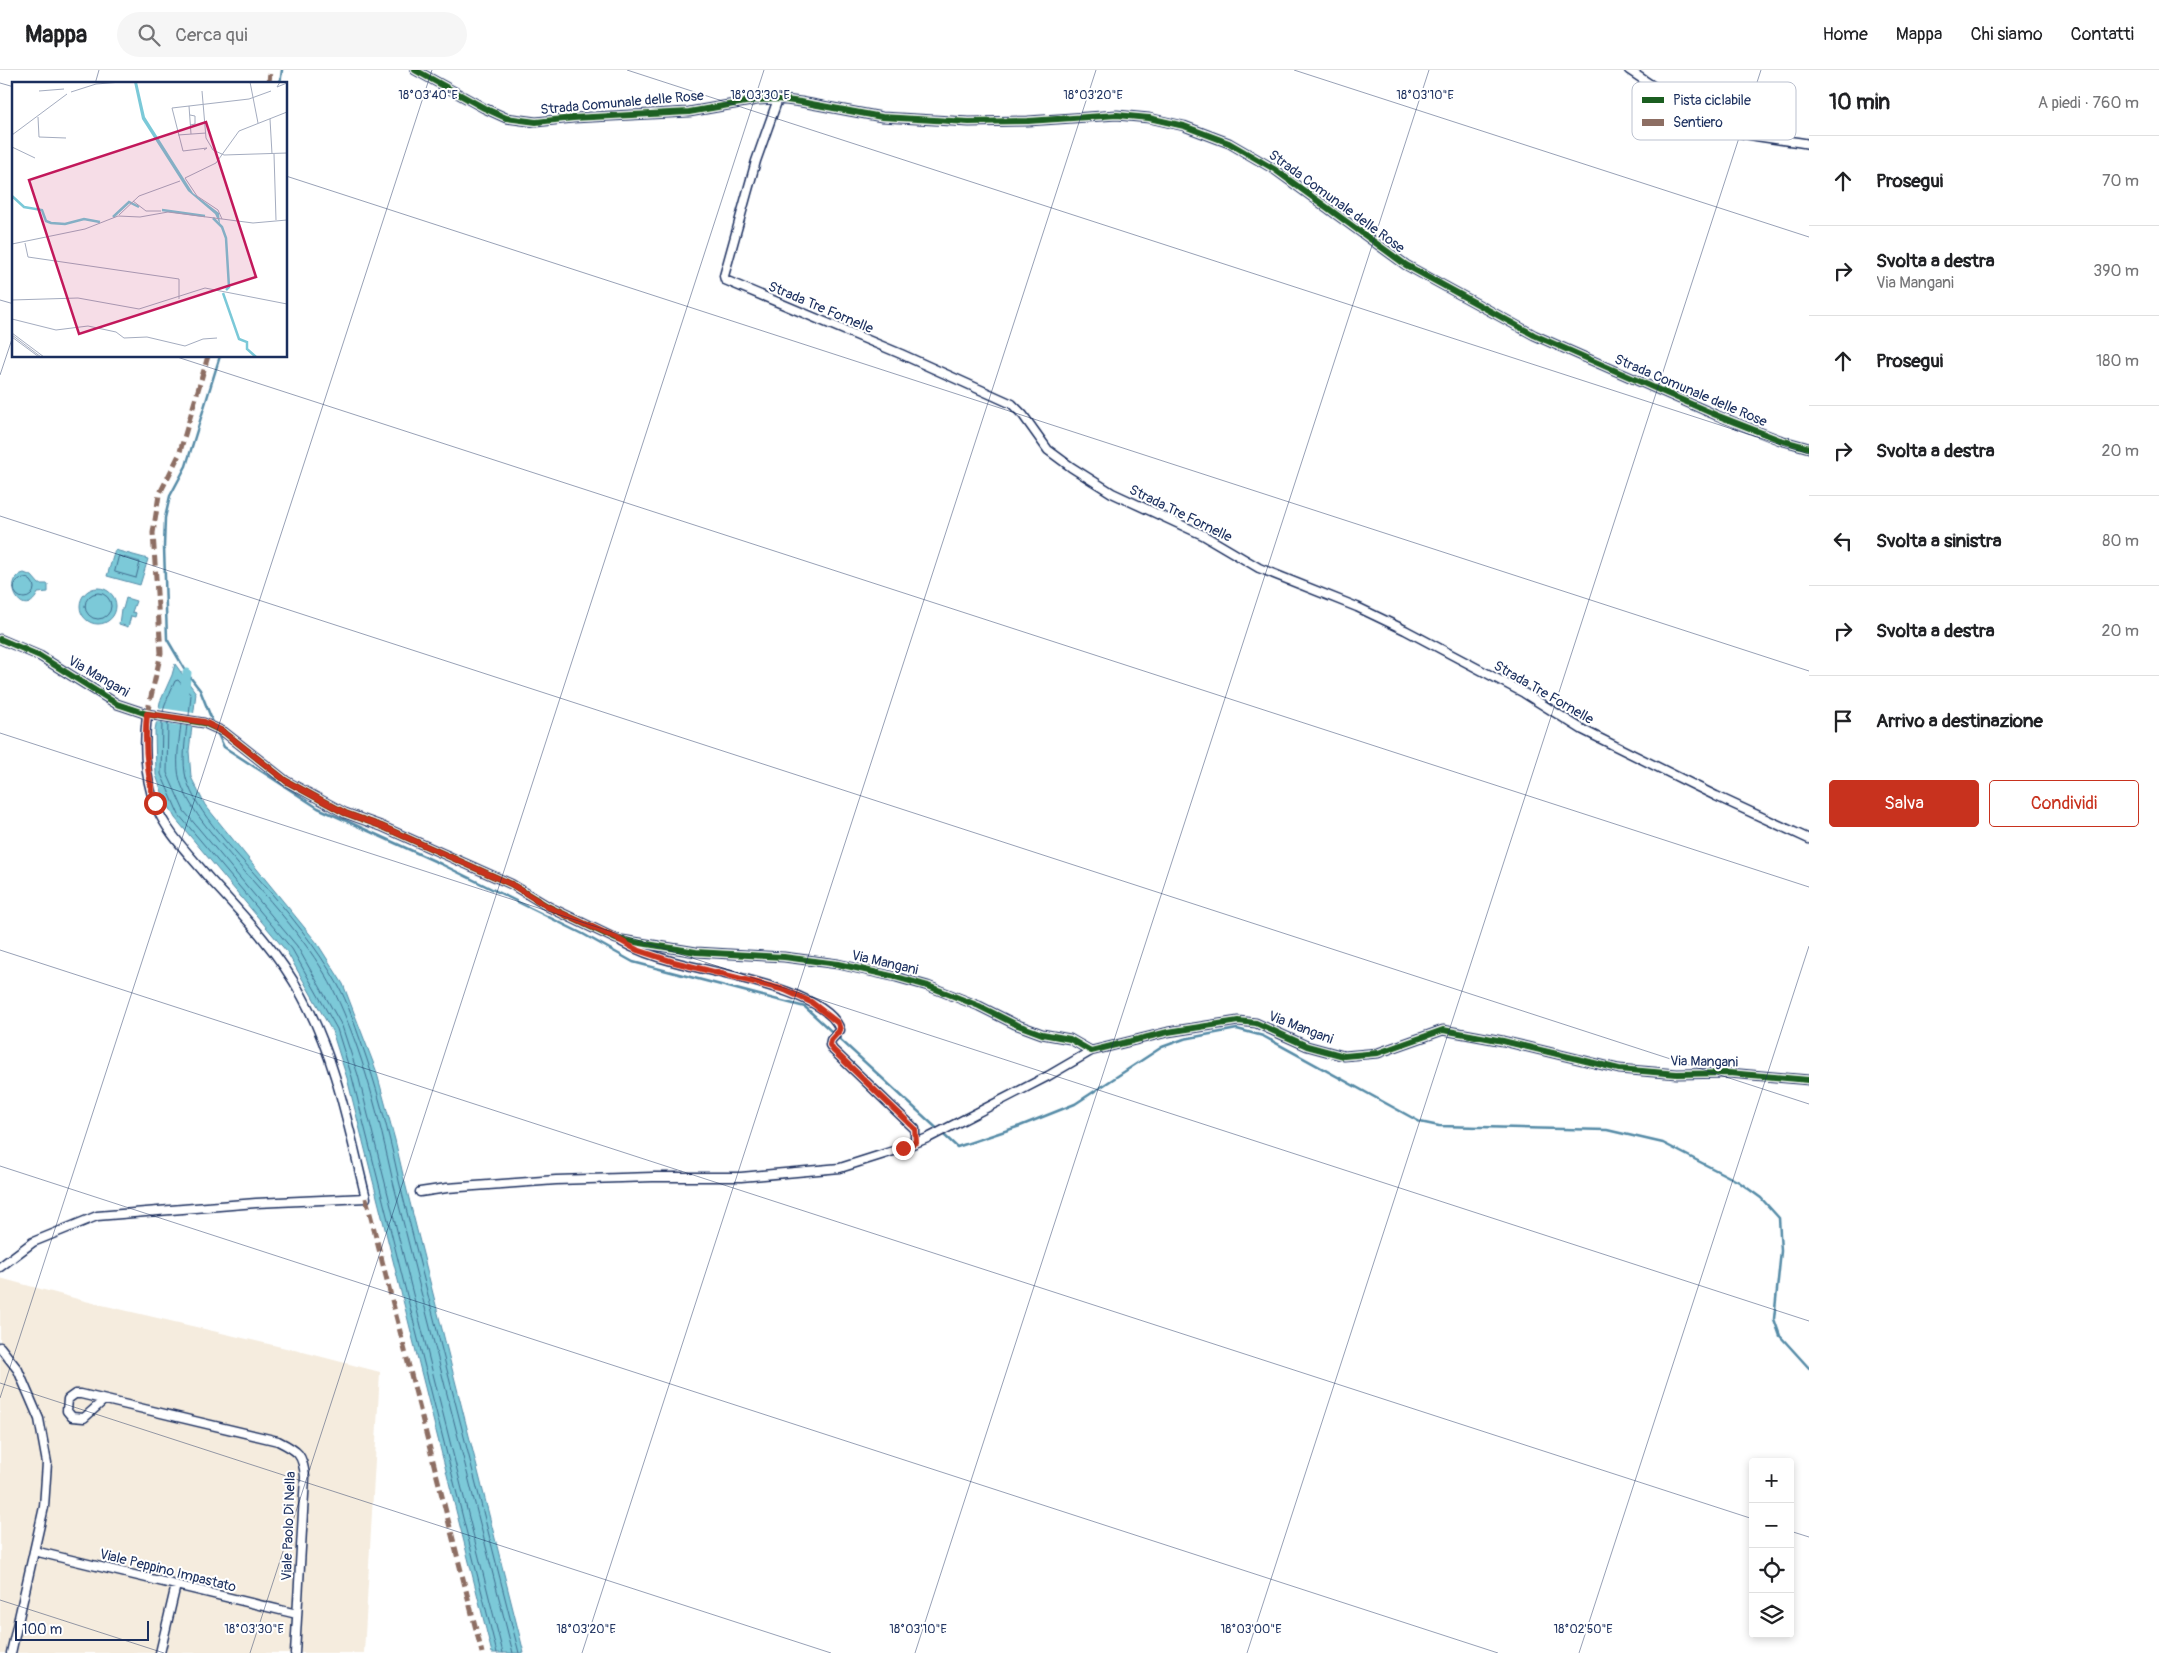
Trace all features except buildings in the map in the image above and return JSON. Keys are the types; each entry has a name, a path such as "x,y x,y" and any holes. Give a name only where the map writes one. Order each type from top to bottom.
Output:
{"street":[{"name":"Strada Comunale delle Rose","path":"414,70 484,108 506,118 527,122 689,112 757,100 778,99 882,117 969,122 1028,121 1117,115 1148,118 1184,126 1228,144 1274,169 1406,265 1534,335 1716,415 1780,440 1809,448"},
{"path":"1630,70 1647,82"},
{"name":"Strada Tre Fornelle","path":"778,99 756,161 724,276 725,280 902,354 1012,404 1023,415 1048,450 1112,493 1203,535 1259,568 1358,607 1405,630 1524,693 1583,730 1716,796 1809,839"},
{"path":"1783,140 1809,144"},
{"name":"Via Mangani","path":"0,639 40,656 118,704 147,714 204,722 224,732 286,781 345,813 381,826 511,884 548,907 616,938 696,952 784,957 829,963 896,977 928,986 1042,1034 1070,1039 1091,1051 1168,1032 1238,1021 1256,1023 1307,1046 1344,1056 1378,1053 1443,1030 1502,1041 1619,1069 1677,1074 1729,1073 1809,1080"},
{"path":"0,1266 32,1242 98,1216 256,1203 366,1198 334,1072 321,1036 302,995 276,956 170,830 155,803 147,773 145,731 147,714"},
{"path":"616,938 637,950 674,962 785,990 811,1002 838,1023 840,1030 831,1040 830,1045 833,1050 915,1129 916,1142"},
{"path":"420,1192 446,1188 556,1180 741,1177 840,1168 903,1148 930,1137 948,1126 1048,1076 1091,1051"},
{"path":"0,1347 18,1370 39,1419 47,1463 44,1507 11,1653"},
{"name":"Viale Paolo Di Nella","path":"104,1400 95,1406 88,1415 80,1419 72,1417 66,1411 68,1399 74,1394 104,1400 278,1441 295,1449 303,1460 304,1477 295,1653"},
{"name":"Viale Peppino Impastato","path":"34,1551 297,1614"},
{"path":"160,1653 176,1585"}],"shaded area":[{"path":"0,1278 85,1301 380,1372 364,1653 0,1653"}],"water":[{"path":"115,550 148,559 140,585 107,576"},
{"path":"24,573 32,576 39,584 48,584 48,592 38,593 32,601 26,604 16,597 14,590 14,583 17,577"},
{"path":"98,588 105,589 111,593 115,599 115,613 111,619 105,623 98,624 91,623 85,619 81,613 80,606 81,599 85,593 91,589"},
{"path":"126,598 136,601 132,612 136,613 135,617 131,616 128,627 119,624 121,609 123,609"},
{"path":"175,664 196,693 189,751 191,777 205,805 317,943 343,984 376,1070 524,1653 492,1653 347,1078 332,1031 287,952 175,818 163,795 156,775 155,730 160,702"}],"pier":[{"path":"157,704 160,708 197,712 194,730 192,727 157,722 153,725"}],"waterway":[{"path":"280,82 282,70"},
{"path":"214,725 200,690 187,673 167,639 164,547 165,518 170,496 186,466 219,358"},
{"path":"184,691 187,673"},
{"path":"216,730 224,747 318,808 441,864 583,934 633,962 805,1007 957,1147 1020,1126 1075,1104 1162,1047 1184,1039 1237,1029 1263,1036 1420,1122 1439,1126 1607,1130 1663,1143 1739,1182 1761,1198 1779,1218 1781,1251 1774,1319 1780,1336 1809,1368"}],"marked path":[{"path":"269,82 270,70"},
{"path":"147,714 161,653 153,533 159,495 179,455 207,358"},
{"path":"366,1198 482,1653"}],"cycle path":[{"path":"415,70 506,118 536,122 573,118 689,112 757,100 778,99 882,117 969,122 1028,121 1117,115 1149,118 1184,126 1229,143 1274,169 1406,265 1534,335 1716,415 1780,440 1809,448"},
{"path":"0,639 40,656 117,704 147,714 204,723 224,732 286,781 345,813 381,826 511,884 549,907 616,939 696,952 784,957 838,964 896,977 928,986 1042,1034 1070,1039 1091,1051 1168,1032 1238,1021 1256,1023 1307,1046 1344,1056 1378,1053 1443,1030 1503,1041 1619,1069 1677,1074 1729,1073 1809,1080"}],"route":[{"path":"155,803 147,773 145,731 147,714 204,722 224,732 286,781 345,813 381,826 511,884 548,907 616,938 637,950 674,962 785,990 811,1002 838,1023 840,1030 831,1040 830,1045 833,1050 915,1129 916,1142 903,1148"}]}
